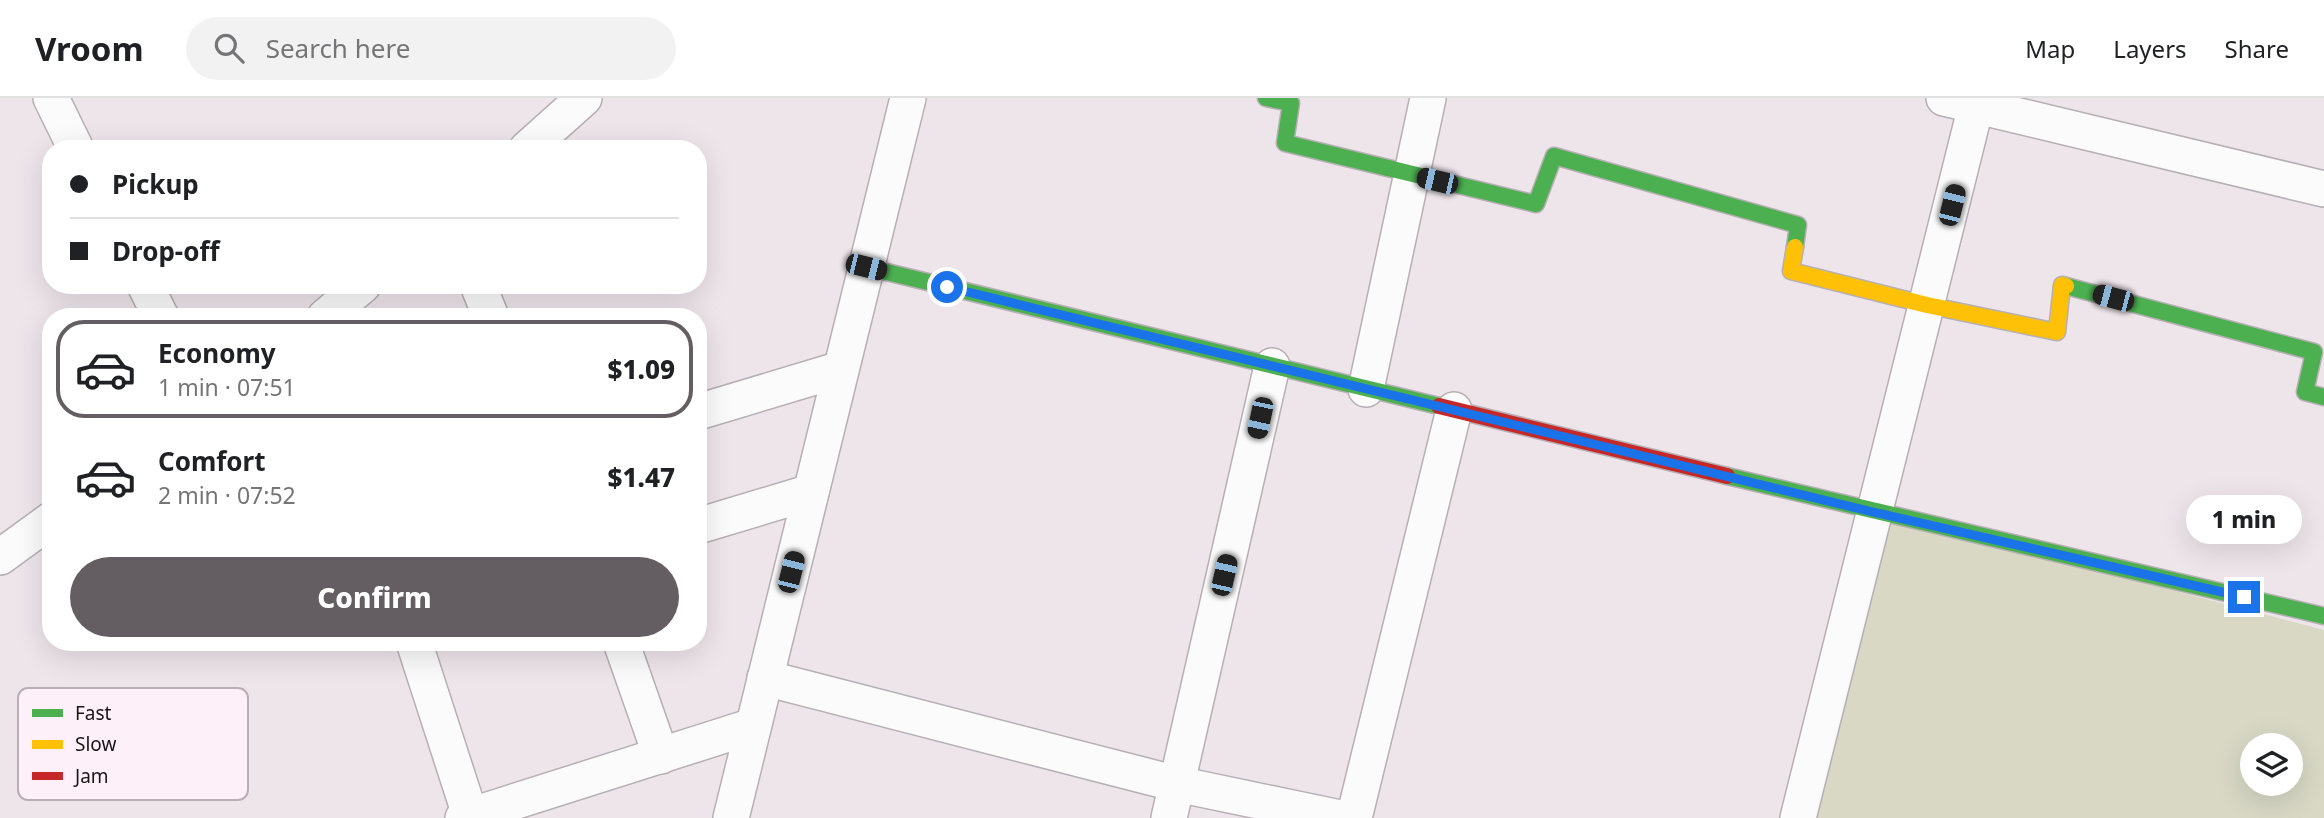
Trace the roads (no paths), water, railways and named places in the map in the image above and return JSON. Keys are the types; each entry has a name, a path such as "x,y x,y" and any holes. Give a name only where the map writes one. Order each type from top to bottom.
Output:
{"street":[{"path":"51,98 72,140"},
{"path":"537,140 584,98"},
{"path":"731,818 908,98"},
{"path":"1266,98 1292,103 1285,143 1412,176 1536,204 1554,156 1798,225 1791,271 1927,305 2057,332 2062,285 2314,352 2305,392 2324,397"},
{"path":"1366,389 1428,98"},
{"path":"1798,818 1927,305 1966,101 2324,189"},
{"path":"866,267 1873,512 2324,616"},
{"path":"336,308 352,294"},
{"path":"1169,818 1272,366"},
{"path":"707,409 841,369"},
{"path":"1353,818 1454,410"},
{"path":"707,523 811,492"},
{"path":"0,557 42,527"},
{"path":"417,651 468,817 753,726"},
{"path":"624,651 661,756"},
{"path":"765,678 1177,783 1340,818"}]}
